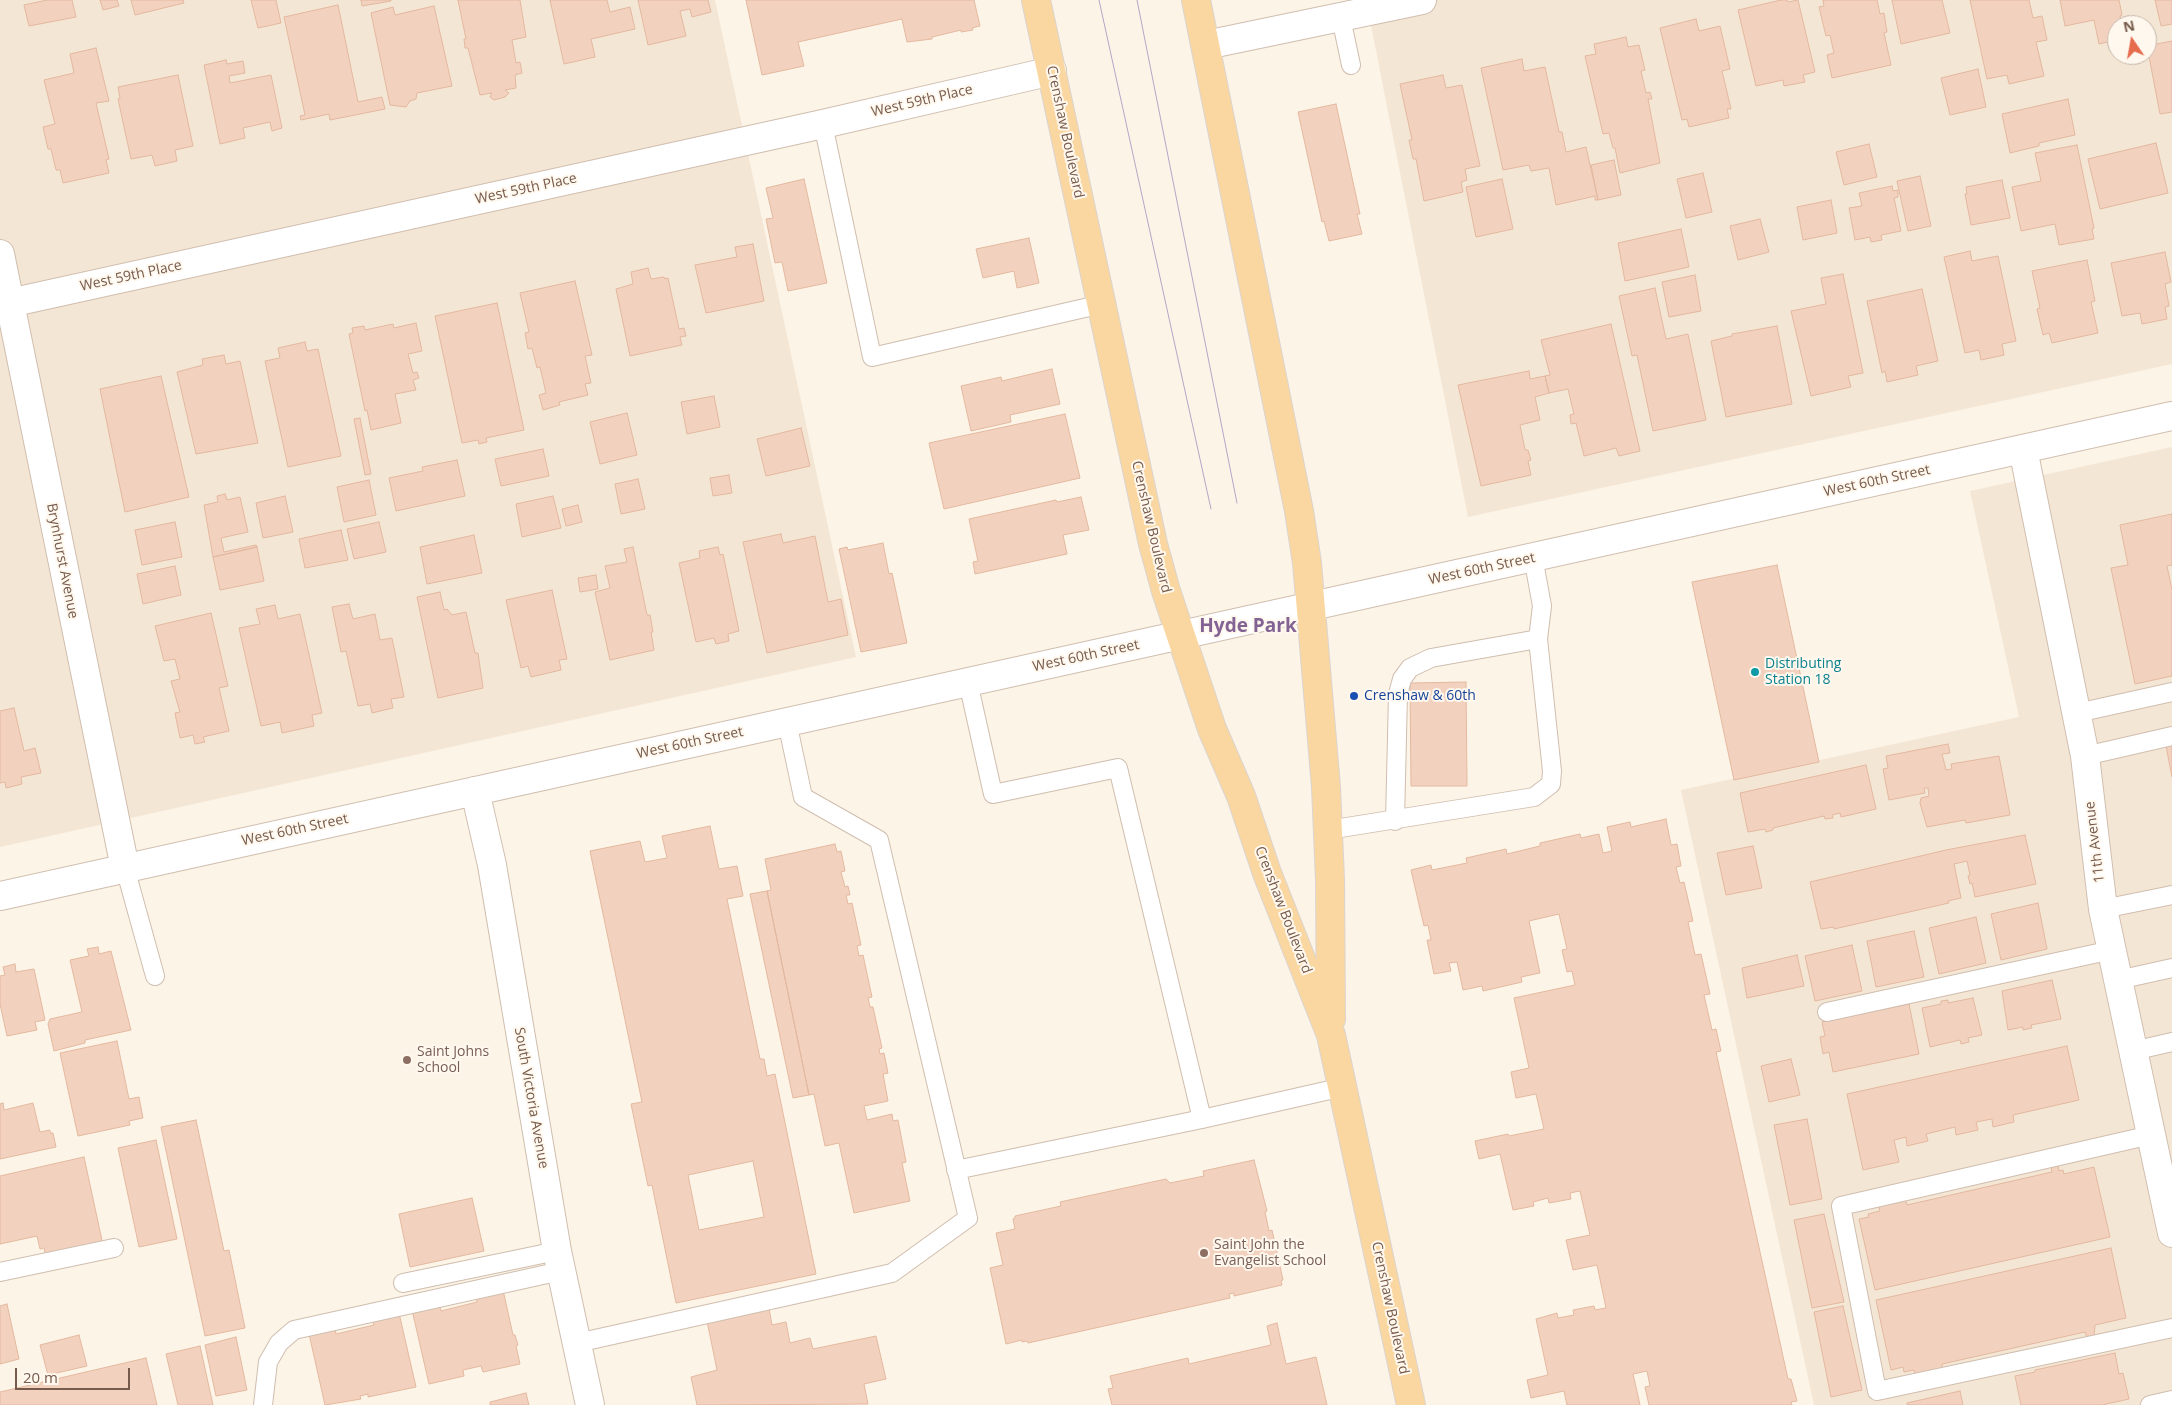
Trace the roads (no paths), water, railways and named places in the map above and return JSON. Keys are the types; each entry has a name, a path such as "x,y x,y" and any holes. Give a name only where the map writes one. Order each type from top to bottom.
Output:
{"main road":[{"name":"Crenshaw Boulevard","path":"1036,0 1153,544 1180,635 1212,729 1241,796 1267,873 1331,1035 1411,1405"},
{"name":"Crenshaw Boulevard","path":"1196,0 1299,511 1306,563 1317,670 1328,830 1331,1035"}],"street":[{"path":"1206,45 1422,0"},
{"name":"West 59th Place","path":"5,304 823,124 1052,71"},
{"name":"Brynhurst Avenue","path":"0,254 5,304 125,868"},
{"name":"West 60th Street","path":"0,896 2172,416"},
{"name":"11th Avenue","path":"2023,449 2085,756 2103,909 2172,1233"},
{"name":"South Victoria Avenue","path":"475,790 492,865 559,1261 590,1405"}],"lane":[{"path":"1342,18 1351,65"},
{"path":"823,124 872,357 1102,304"},
{"path":"1328,830 1394,821 1534,797 1551,784 1552,771 1538,639 1542,606 1533,557"},
{"path":"1394,821 1398,694 1402,678 1410,668 1431,658 1538,639"},
{"path":"968,682 993,794 1118,768 1202,1119"},
{"path":"2077,713 2172,692"},
{"path":"577,1343 892,1272 968,1218 879,840 803,797 787,722"},
{"path":"2085,756 2172,736"},
{"path":"125,868 155,976"},
{"path":"2103,909 2172,894"},
{"path":"1827,1012 2112,950"},
{"path":"2118,980 2172,968"},
{"path":"2133,1051 2172,1042"},
{"path":"956,1170 1202,1119 1343,1087"},
{"path":"2151,1135 1841,1206 1877,1391 2172,1328"},
{"path":"0,1272 114,1248"},
{"path":"403,1283 559,1261"},
{"path":"263,1405 268,1362 279,1343 294,1330 559,1261"},
{"path":"2150,1405 2172,1400"}],"tram line":[{"path":"1099,0 1211,509"},
{"path":"1137,0 1237,503"}],"place":[{"name":"Distributing Station 18","path":"1755,672"},
{"name":"Crenshaw & 60th","path":"1354,696"},
{"name":"Saint Johns School","path":"407,1060"},
{"name":"Saint John the Evangelist School","path":"1204,1253"}],"district":[{"name":"Hyde Park","path":"1248,627"}]}
